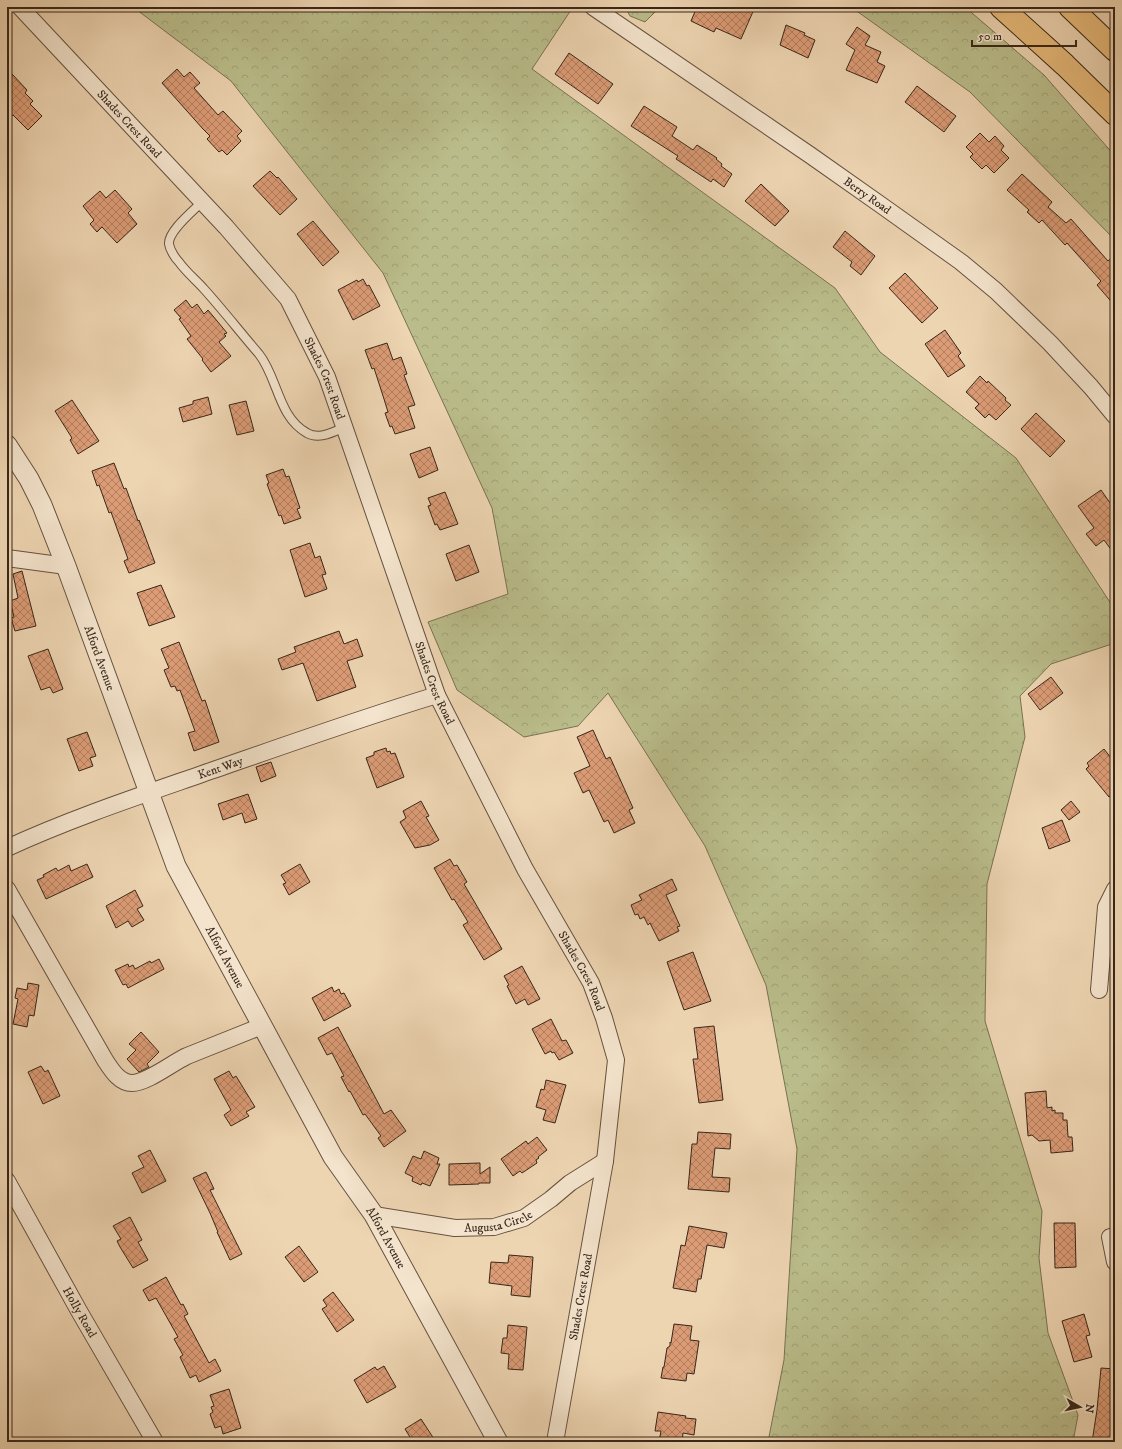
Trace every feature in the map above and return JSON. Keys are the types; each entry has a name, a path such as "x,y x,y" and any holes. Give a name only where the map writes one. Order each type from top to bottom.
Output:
{"highway":[{"path":"1001,7 1065,65 1115,114"},
{"path":"1070,7 1115,50"}],"street":[{"name":"Shades Crest Road","path":"20,7 202,202 288,299 327,377 437,695 525,869 591,982 604,1018 616,1060 605,1161 555,1442"},
{"name":"Berry Road","path":"597,8 823,164 961,262 996,291 1050,343 1091,387 1115,416"},
{"name":"Alford Avenue","path":"7,445 29,479 42,505 66,566 176,866 333,1157 374,1215 498,1442"},
{"path":"7,558 66,566"},
{"name":"Kent Way","path":"7,848 38,834 149,793 341,726 437,695"},
{"path":"7,889 105,1060 112,1071 122,1080 131,1083 140,1082 186,1057 262,1026"},
{"path":"1099,990 1106,907 1115,889"},
{"name":"Augusta Circle","path":"374,1215 455,1228 494,1227 524,1218 551,1199 570,1183 605,1161"},
{"name":"Holly Road","path":"7,1180 79,1311 155,1442"},
{"path":"1110,1237 1115,1262"}],"lane":[{"path":"202,202 171,235 169,243 178,262 204,289 260,356 270,371 287,414 298,426 308,434 323,436 344,427"}],"green space":[{"path":"133,7 573,7 532,69 835,288 880,352 1016,458 1115,610 1115,643 1051,664 1020,696 1025,737 987,884 985,1021 1042,1211 1039,1258 1048,1333 1078,1415 1073,1442 768,1442 784,1360 797,1149 766,985 705,846 608,693 578,726 524,737 457,690 428,622 508,594 492,508 383,273 231,81"},
{"path":"625,7 660,7 645,22 630,16"},
{"path":"851,7 965,7 1044,75 1115,156 1115,240 970,92"}],"building":[{"path":"697,7 725,7 735,11 737,7 755,7 741,39 716,28 714,32 691,21"},
{"path":"786,25 805,33 804,35 815,40 808,58 780,45"},
{"path":"857,27 870,36 865,45 881,52 877,62 885,66 877,83 846,70 855,50 846,44"},
{"path":"569,53 613,84 598,104 555,74"},
{"path":"177,69 184,77 190,72 200,83 194,88 218,115 223,111 242,131 237,136 241,141 227,155 222,150 219,152 207,139 210,136 162,83"},
{"path":"12,74 27,90 25,93 33,101 30,104 42,116 28,130 13,115 7,120 7,80"},
{"path":"917,86 956,116 944,132 905,102"},
{"path":"644,106 677,127 672,136 693,150 697,145 717,158 716,159 722,164 721,166 732,174 724,187 713,179 711,182 676,159 678,156 631,126"},
{"path":"980,133 989,142 995,136 1004,146 1001,150 1009,158 994,173 986,165 982,169 970,157 973,154 966,147"},
{"path":"270,171 277,178 278,177 297,199 280,215 253,186"},
{"path":"1022,174 1052,202 1048,207 1066,223 1071,219 1108,261 1115,255 1115,306 1097,285 1101,281 1067,243 1065,245 1042,220 1039,223 1027,212 1029,210 1007,190"},
{"path":"761,184 789,211 775,226 745,201"},
{"path":"115,190 132,209 128,213 137,224 117,243 102,227 97,232 90,224 94,220 83,206 100,191 106,198"},
{"path":"313,221 339,252 323,266 297,234"},
{"path":"845,231 875,256 861,275 850,266 852,262 833,247"},
{"path":"905,273 938,308 922,323 889,288"},
{"path":"363,279 367,286 369,285 380,306 353,320 338,290 357,280 358,282"},
{"path":"186,300 192,308 197,304 204,314 208,310 227,333 224,334 226,336 219,342 231,356 211,372 187,339 191,336 179,319 181,318 174,310"},
{"path":"945,330 961,353 958,356 965,366 948,377 925,344"},
{"path":"387,343 393,360 401,357 407,374 404,375 415,405 408,407 415,428 395,434 392,426 390,427 385,413 388,412 374,368 372,369 365,350"},
{"path":"980,376 987,383 988,381 1006,398 1005,400 1011,405 996,420 989,414 985,418 975,408 979,404 966,392"},
{"path":"208,397 212,414 183,422 179,408 193,404 193,401"},
{"path":"72,400 99,441 78,454 70,440 72,438 55,411"},
{"path":"246,401 254,431 237,435 229,405"},
{"path":"1036,413 1065,441 1050,457 1021,429"},
{"path":"430,447 438,470 419,478 410,454"},
{"path":"114,463 124,489 126,488 155,563 129,573 124,561 128,559 111,512 109,513 99,485 97,486 92,471"},
{"path":"283,469 286,477 289,476 300,508 297,509 301,518 284,524 281,515 279,516 267,484 269,483 266,475"},
{"path":"1101,490 1115,510 1115,555 1104,540 1096,546 1086,534 1094,528 1078,506"},
{"path":"445,492 458,524 440,530 437,524 435,525 428,506 431,505 428,498"},
{"path":"310,543 315,558 320,556 326,574 322,575 327,589 305,597 290,550"},
{"path":"469,545 479,572 456,581 446,554"},
{"path":"22,571 36,626 15,631 11,618 14,617 10,601 18,598 13,574"},
{"path":"161,585 175,617 149,626 137,593"},
{"path":"339,631 344,644 357,639 363,656 347,661 356,687 317,701 303,663 282,670 278,659 296,652 294,647"},
{"path":"179,642 202,701 205,700 219,742 194,751 188,733 195,731 180,690 177,691 175,686 171,687 164,670 169,668 161,649"},
{"path":"48,649 63,689 53,693 50,687 41,690 28,656"},
{"path":"1051,677 1063,693 1040,710 1028,694"},
{"path":"593,730 606,759 610,757 633,808 629,810 635,823 614,833 608,820 604,822 589,790 583,793 574,773 590,766 577,737"},
{"path":"87,732 96,756 90,758 93,766 79,771 67,739"},
{"path":"386,748 387,752 390,751 391,754 395,753 404,777 377,788 366,758 374,755 374,752"},
{"path":"1104,749 1115,763 1115,792 1109,797 1086,769 1089,766 1087,763"},
{"path":"271,762 276,776 261,782 256,767"},
{"path":"248,794 257,819 245,823 242,813 223,820 218,804"},
{"path":"421,801 429,816 426,817 439,840 430,845 415,848 400,822 406,818 403,811"},
{"path":"1071,801 1080,812 1069,820 1061,810"},
{"path":"1062,820 1070,841 1049,849 1042,828"},
{"path":"450,859 454,866 457,865 467,882 464,884 502,949 484,960 463,925 468,922 454,899 452,900 434,868"},
{"path":"87,864 93,877 46,899 37,880 44,877 43,875 56,868 58,871 69,865 71,871"},
{"path":"300,864 310,882 289,895 283,884 286,883 281,875"},
{"path":"672,879 677,890 666,895 680,926 677,927 679,931 659,941 650,923 648,925 644,917 640,919 638,914 635,915 631,905 642,900 639,895"},
{"path":"135,890 143,906 137,909 144,920 132,927 128,921 116,928 106,906"},
{"path":"693,952 711,1001 684,1010 667,962"},
{"path":"159,959 164,969 128,988 126,984 123,985 115,970 128,964 129,967 133,965 135,969 150,961 151,963"},
{"path":"522,966 540,999 528,1005 525,999 516,1004 504,976"},
{"path":"28,983 39,985 34,1016 29,1015 27,1027 13,1024 18,999 15,998 17,988 27,990"},
{"path":"332,987 334,992 339,989 341,994 344,993 351,1006 324,1021 312,998"},
{"path":"551,1019 562,1041 566,1040 573,1053 559,1060 554,1052 552,1053 551,1051 545,1054 532,1029"},
{"path":"714,1026 723,1100 699,1103 693,1059 698,1059 694,1028"},
{"path":"338,1027 384,1114 391,1110 406,1131 384,1147 378,1138 381,1136 365,1114 363,1115 350,1091 349,1092 341,1077 344,1076 332,1053 327,1055 318,1038"},
{"path":"141,1032 159,1052 147,1064 149,1067 139,1072 127,1059 136,1050 129,1044"},
{"path":"41,1066 45,1072 48,1070 60,1096 43,1104 28,1072"},
{"path":"229,1071 233,1078 236,1076 255,1107 246,1112 249,1116 231,1126 224,1115 231,1110 214,1079"},
{"path":"546,1080 566,1085 555,1123 543,1120 546,1110 536,1107 541,1089 544,1090"},
{"path":"1046,1091 1047,1108 1052,1107 1052,1111 1055,1110 1055,1113 1063,1113 1063,1120 1067,1120 1068,1137 1072,1137 1073,1151 1051,1153 1050,1140 1039,1141 1032,1135 1028,1136 1025,1093"},
{"path":"698,1132 731,1134 730,1149 715,1148 712,1177 730,1178 729,1192 688,1189 692,1144 697,1144"},
{"path":"537,1137 547,1150 538,1157 539,1158 536,1160 537,1163 522,1173 520,1171 513,1176 501,1159 526,1141 528,1144"},
{"path":"150,1150 166,1181 142,1193 132,1173 144,1167 138,1156"},
{"path":"424,1151 439,1158 437,1164 440,1164 430,1186 422,1183 421,1185 412,1181 413,1177 405,1173 413,1156 421,1159"},
{"path":"480,1163 480,1174 490,1167 490,1183 449,1185 449,1164"},
{"path":"206,1172 214,1189 210,1190 242,1254 230,1260 193,1178"},
{"path":"130,1217 142,1240 138,1242 148,1260 133,1268 117,1241 121,1239 113,1226"},
{"path":"1054,1223 1075,1223 1076,1267 1055,1268"},
{"path":"689,1226 727,1233 724,1248 707,1245 701,1279 698,1279 696,1292 673,1288 681,1245 685,1246"},
{"path":"299,1246 318,1272 304,1282 285,1257"},
{"path":"509,1255 533,1257 530,1297 511,1295 512,1286 489,1283 491,1262 508,1263"},
{"path":"166,1277 181,1305 183,1304 188,1314 184,1316 209,1363 215,1359 221,1371 199,1382 196,1375 190,1378 180,1357 183,1355 174,1339 178,1337 156,1298 149,1301 143,1290"},
{"path":"333,1292 354,1320 337,1332 322,1309 327,1306 323,1300"},
{"path":"1084,1314 1090,1335 1086,1336 1092,1357 1074,1362 1062,1321"},
{"path":"674,1324 692,1326 690,1340 699,1341 694,1374 687,1373 686,1381 661,1378 667,1348 670,1346 670,1342 671,1343"},
{"path":"508,1325 527,1327 523,1370 508,1369 509,1354 501,1353 503,1338 507,1338"},
{"path":"384,1366 396,1387 367,1403 354,1380 375,1367 377,1370"},
{"path":"1101,1368 1115,1369 1115,1431 1113,1442 1092,1442"},
{"path":"229,1389 241,1428 223,1434 221,1426 215,1428 210,1414 213,1412 211,1407 214,1406 210,1395"},
{"path":"658,1412 696,1419 694,1435 683,1433 682,1442 659,1442 661,1431 655,1431"},
{"path":"421,1419 436,1442 413,1442 405,1429"}]}
